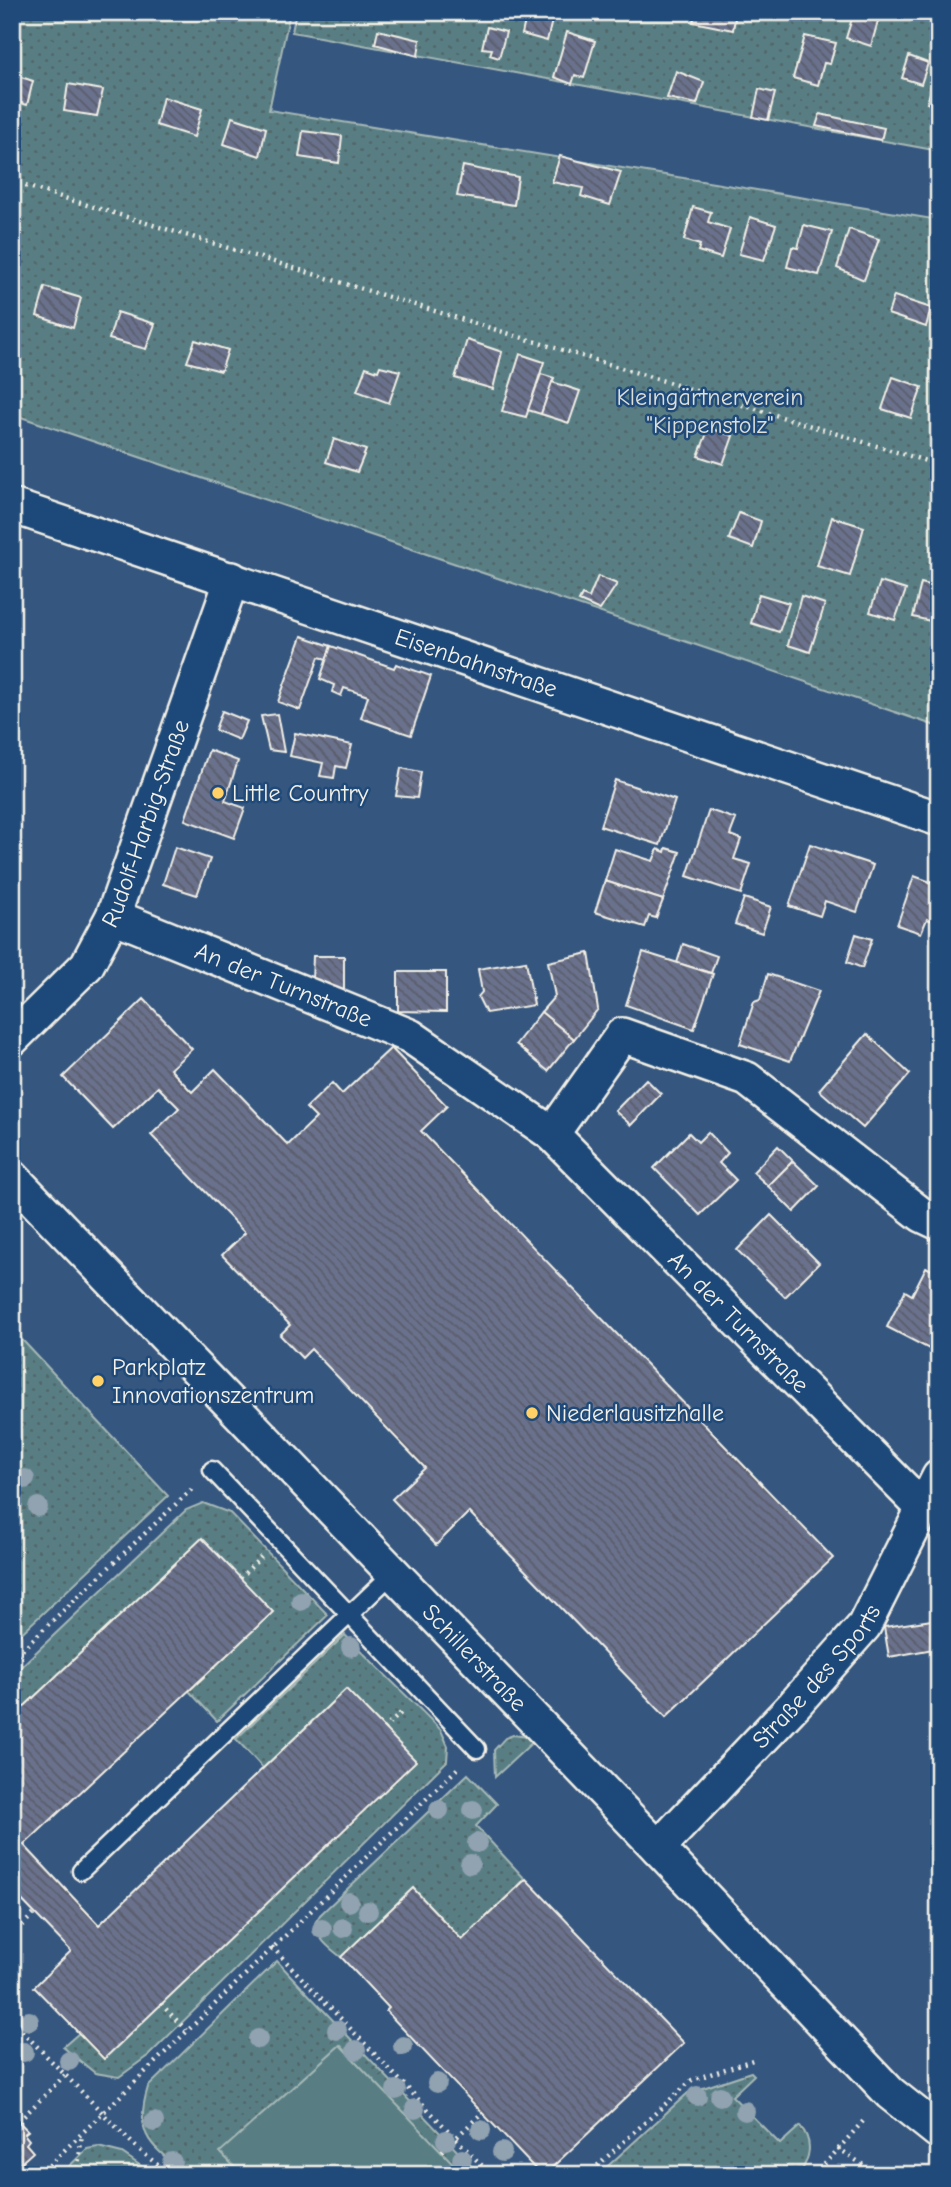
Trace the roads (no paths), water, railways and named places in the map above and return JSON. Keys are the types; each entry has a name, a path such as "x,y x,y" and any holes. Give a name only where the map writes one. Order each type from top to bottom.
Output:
{"street":[{"name":"Eisenbahnstraße","path":"12,506 939,819"},
{"name":"Rudolf-Harbig-Straße","path":"12,1039 87,965 113,916 232,579"},
{"name":"An der Turnstraße","path":"113,916 410,1036 552,1134 924,1509"},
{"path":"552,1134 622,1035 747,1079 922,1215 939,1223"},
{"name":"Schillerstraße","path":"12,1177 890,2093 939,2132"},
{"name":"Straße des Sports","path":"658,1848 743,1760 864,1626 939,1477"}],"lane":[{"path":"212,1470 477,1749"},
{"path":"81,1871 393,1573"}],"place":[{"name":"Little Country","path":"218,793"},
{"name":"Parkplatz Innovationszentrum","path":"98,1381"},
{"name":"Niederlausitzhalle","path":"532,1413"}],"park label":[{"name":"Kleingärtnerverein \"Kippenstolz\"","path":"710,411"}]}
